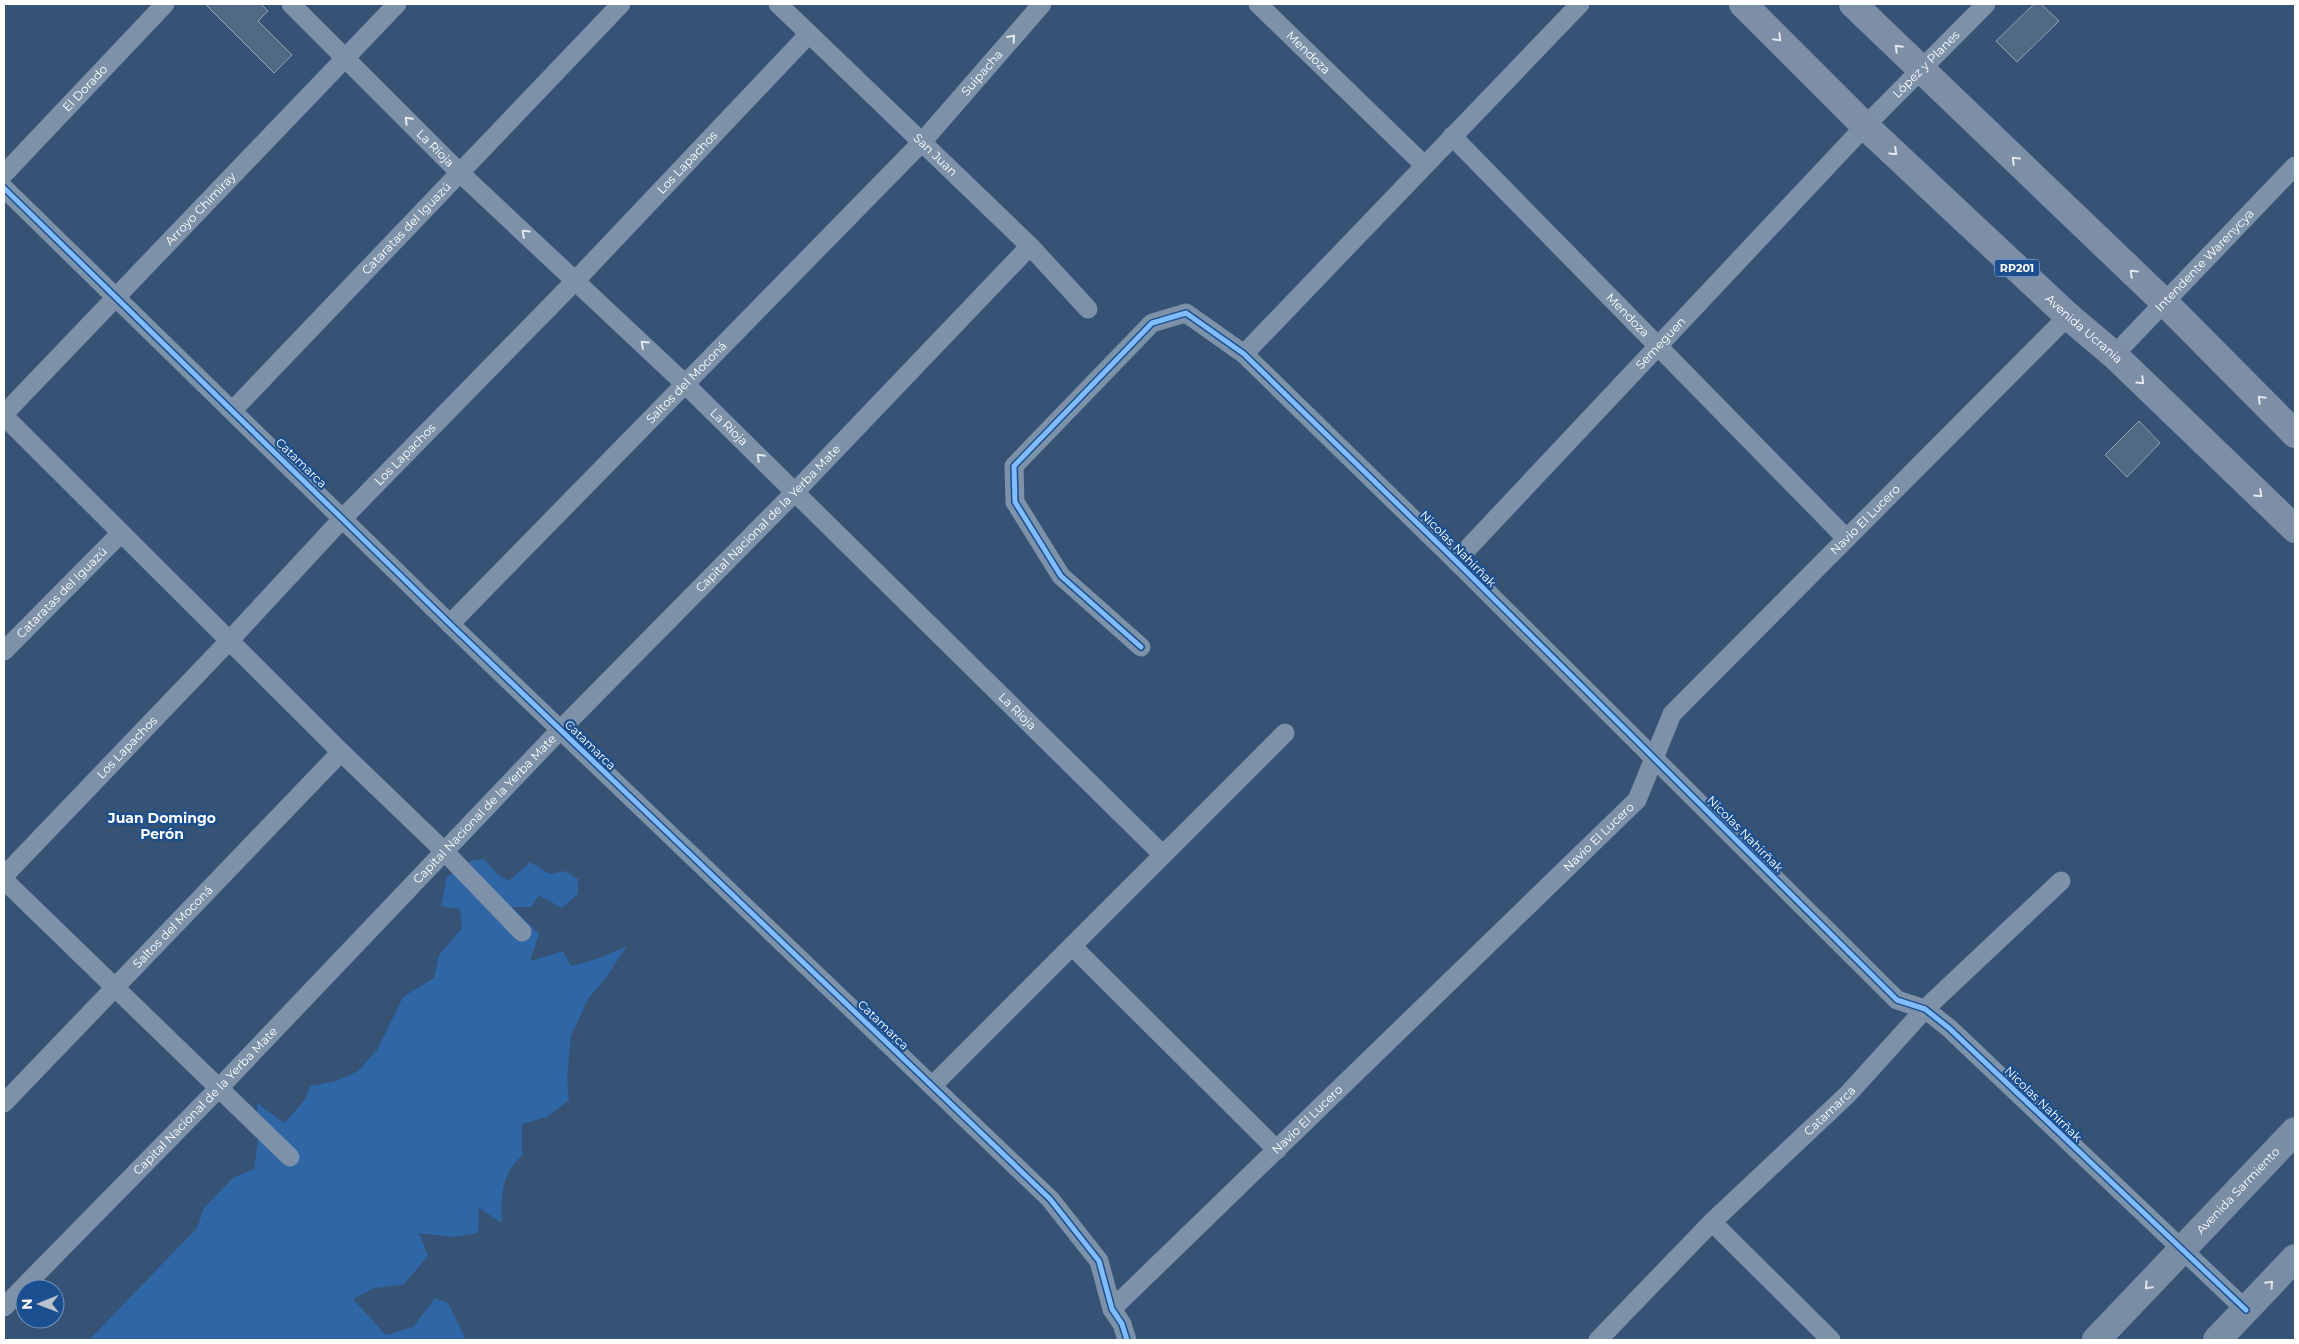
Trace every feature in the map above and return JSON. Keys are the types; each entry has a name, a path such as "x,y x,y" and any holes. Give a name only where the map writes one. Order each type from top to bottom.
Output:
{"main road":[{"name":"Avenida Ucrania","path":"1743,4 1865,126 2068,316 2114,355 2295,529"},
{"path":"1853,4 2164,302 2295,434"},
{"name":"Avenida Sarmiento","path":"2096,1340 2295,1131"},
{"path":"2217,1340 2295,1258"}],"street":[{"name":"El Dorado","path":"4,174 165,4"},
{"name":"La Rioja","path":"291,4 459,172 685,384 1163,855"},
{"name":"Arroyo Chimiray","path":"4,415 397,4"},
{"name":"Cataratas del Iguazú","path":"233,410 621,4"},
{"name":"Suipacha","path":"923,141 1042,4"},
{"name":"Mendoza","path":"1258,4 1424,165"},
{"path":"1244,354 1580,4"},
{"name":"López y Planes","path":"1865,126 1986,4"},
{"name":"San Juan","path":"785,6 809,34 923,141 1030,246 1088,309"},
{"name":"Los Lapachos","path":"4,876 229,641 343,518 576,280 809,34"},
{"name":"Semeguen","path":"1456,561 1865,126"},
{"name":"Mendoza","path":"1452,136 1659,345 1846,538"},
{"name":"Saltos del Moconá","path":"450,624 923,141"},
{"name":"Intendente Warenycya","path":"2114,355 2295,166"},
{"name":"Catamarca","path":"4,188 450,624 1050,1199 1098,1261 1112,1309 1122,1324 1127,1340"},
{"name":"Capital Nacional de la Yerba Mate","path":"4,1307 219,1088 560,730 795,492 1030,246"},
{"name":"Nicolas Nahirñak","path":"1141,647 1061,576 1015,502 1014,466 1152,323 1186,313 1244,354 1456,561 1897,1000 1925,1009 1949,1028 2246,1310"},
{"name":"Navio El Lucero","path":"1112,1309 1637,800 1672,714 2068,316"},
{"path":"4,415 341,752 445,852 522,932"},
{"name":"Cataratas del Iguazú","path":"4,651 121,533"},
{"path":"932,1086 1286,733"},
{"name":"Saltos del Moconá","path":"4,1103 341,752"},
{"path":"4,880 290,1157"},
{"name":"Catamarca","path":"1598,1340 1712,1222 1848,1094 1925,1009 2061,881"},
{"path":"1072,946 1277,1150"},
{"path":"1712,1222 1831,1340"}],"shaded area":[{"path":"484,859 498,875 509,881 530,862 550,874 565,871 578,879 578,894 562,908 539,895 531,907 512,907 539,934 530,961 563,951 571,966 600,958 627,946 608,975 588,999 571,1036 567,1078 569,1100 547,1117 522,1124 522,1156 515,1163 506,1178 502,1195 502,1223 479,1208 478,1233 451,1237 419,1233 428,1256 403,1285 374,1288 353,1299 386,1335 413,1327 435,1298 448,1303 465,1338 463,1340 89,1340 197,1228 204,1208 234,1177 254,1169 258,1141 257,1103 284,1123 304,1101 310,1086 336,1081 358,1071 377,1050 403,997 434,978 439,955 462,928 460,909 441,906 447,877 471,861"}],"building":[{"path":"205,4 261,4 268,11 258,21 292,55 274,73"},
{"path":"2034,4 2041,4 2059,21 2017,62 1996,41"},
{"path":"2139,421 2160,443 2127,477 2105,455"}],"cycle path":[{"path":"4,188 450,624 1050,1199 1099,1261 1112,1309 1122,1324 1127,1340"},
{"path":"1141,647 1061,576 1015,502 1014,466 1152,323 1186,313 1244,354 1456,561 1897,1000 1925,1009 1949,1028 2246,1310"}],"district":[{"name":"Juan Domingo Perón","path":"162,826"}]}
